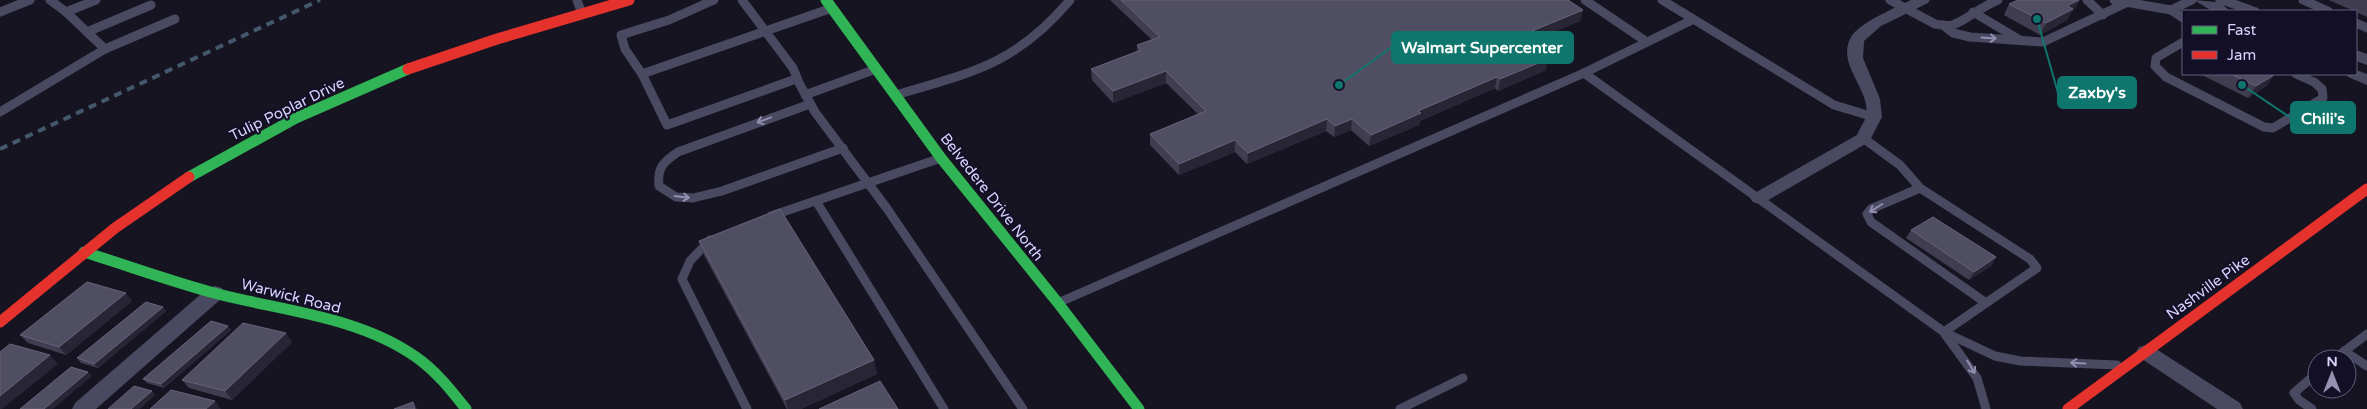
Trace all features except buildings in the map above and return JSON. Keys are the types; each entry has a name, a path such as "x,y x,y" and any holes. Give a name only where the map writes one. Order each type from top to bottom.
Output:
{"street":[{"name":"Tulip Poplar Drive","path":"0,322 84,252 168,190 255,140 331,101 419,65 629,0"},
{"path":"1759,198 1863,138 1874,117 1872,99 1855,58 1857,40 1876,23 1922,0"},
{"path":"2201,0 2221,10"},
{"path":"2222,0 2250,10"},
{"path":"2239,0 2262,10"},
{"name":"Belvedere Drive North","path":"829,4 941,158 1058,303 1138,409"},
{"name":"Nashville Pike","path":"2068,409 2363,197"},
{"name":"Warwick Road","path":"84,252 216,293 369,331 393,341 418,355 460,399 466,409"},
{"path":"82,409 216,293"},
{"path":"2146,352 2233,409"}],"lane":[{"path":"0,12 30,0"},
{"path":"50,0 66,12 105,49"},
{"path":"66,12 96,0"},
{"path":"578,0 582,14"},
{"path":"714,0 669,20 622,35 625,49 642,74 667,125 796,79"},
{"path":"742,0 793,68 796,79 810,104 869,183 1023,409"},
{"path":"895,96 991,64 1016,51 1057,15 1070,0"},
{"path":"1584,0 1647,42"},
{"path":"1662,0 1806,90 1834,105 1874,117"},
{"path":"1890,0 1943,26 1953,33 1970,37 2043,42 2126,3"},
{"path":"1943,26 1954,24 1998,0"},
{"path":"2087,0 2103,15"},
{"path":"2114,0 2171,10 2182,17"},
{"path":"2171,10 2192,0"},
{"path":"2303,0 2326,10"},
{"path":"642,74 765,32 829,4"},
{"path":"87,32 151,5"},
{"path":"1973,12 2022,40"},
{"path":"0,112 105,49 174,19"},
{"path":"1058,303 1584,73 1692,20"},
{"path":"2182,43 2156,58 2155,66 2159,72 2264,126 2273,128 2323,98 2322,89 2314,82 2298,75"},
{"path":"805,94 876,69"},
{"path":"1584,73 1944,332 1995,356 2020,361 2127,365"},
{"path":"810,104 678,152 663,162 657,173 659,186 676,197 693,198 722,191 843,148"},
{"path":"1863,138 1900,165 1920,188 2030,259 2037,268 1944,332"},
{"path":"762,220 941,158"},
{"path":"1920,188 1871,209 1867,214 1871,222 1986,302"},
{"path":"816,201 944,409"},
{"path":"719,235 706,242 690,261 682,279 747,409"},
{"path":"1944,332 1969,363 1985,396 1986,409"},
{"path":"2347,349 2367,334"},
{"path":"1400,409 1463,378"},
{"path":"2307,381 2294,392 2299,400 2312,409"}],"railway":[{"path":"0,149 320,0"}],"traffic: fast":[{"path":"826,0 941,158 1058,303 1139,409"},
{"path":"189,177 242,146 296,118 351,92 408,69"},
{"path":"84,252 215,293 354,327 386,340 416,357 443,380 466,409"}],"traffic: jam":[{"path":"408,69 497,39 629,0"},
{"path":"0,322 115,228 189,177"},
{"path":"2068,409 2367,189"}],"place":[{"name":"Zaxby's","path":"2037,19"},
{"name":"Walmart Supercenter","path":"1339,85"},
{"name":"Chili's","path":"2242,85"}]}
